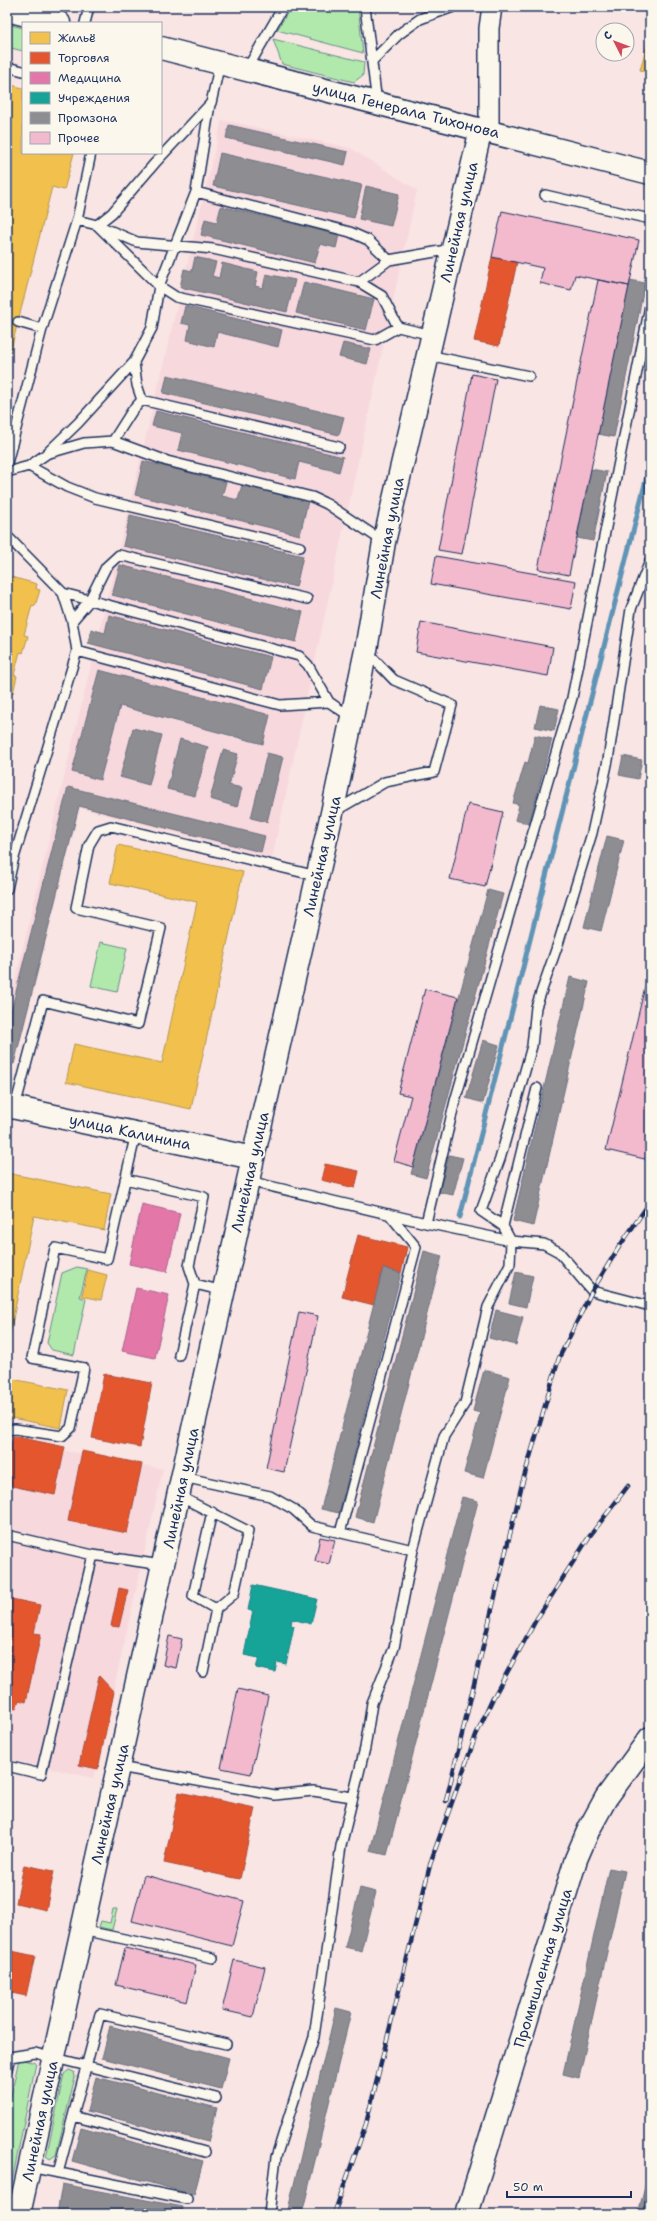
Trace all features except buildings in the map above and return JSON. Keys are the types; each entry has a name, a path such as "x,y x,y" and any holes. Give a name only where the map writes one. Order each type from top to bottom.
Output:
{"main road":[{"path":"7,10 55,22"},
{"name":"улица Генерала Тихонова","path":"162,48 650,173"},
{"name":"Линейная улица","path":"19,2214 164,1566 253,1158 332,813 366,650 384,542 452,249 485,130"},
{"name":"улица Калинина","path":"11,1107 253,1158"},
{"name":"Промышленная улица","path":"467,2214 576,1859 589,1829 606,1798 650,1738"}],"street":[{"name":"Линейная улица","path":"485,130 489,28 492,7"}],"lane":[{"path":"85,22 89,7"},
{"path":"247,69 284,7"},
{"path":"365,7 377,103"},
{"path":"372,61 399,34 420,18 453,7"},
{"path":"7,472 29,466 45,455 78,423 134,362 152,328 159,286 177,244 196,192 210,103 220,63"},
{"path":"7,67 22,71"},
{"path":"97,225 112,213 155,162 210,103"},
{"path":"7,463 42,329 77,220 91,154"},
{"path":"196,192 350,232 368,240 389,260"},
{"path":"545,195 650,219"},
{"path":"77,220 97,225 137,242 177,244 213,249 359,282 382,296 398,327 430,345 529,376"},
{"path":"97,225 159,286 176,297 375,340 398,327"},
{"path":"359,282 389,260 452,249"},
{"path":"426,1222 455,1101 572,698 650,306"},
{"path":"18,322 42,329"},
{"path":"134,362 137,385 142,400"},
{"path":"113,442 132,411 142,400"},
{"path":"142,400 339,447"},
{"path":"45,455 84,443 113,442 167,461 312,497 327,504 384,542"},
{"path":"29,466 67,487 95,498 300,547"},
{"path":"7,536 63,594 72,621 77,652 13,861 7,890"},
{"path":"72,621 89,601 106,567 119,555 307,599"},
{"path":"269,2214 276,2157 314,2037 341,1846 365,1748 372,1703 394,1648 413,1550 444,1436 464,1403 488,1307 510,1264 511,1241 503,1226 481,1211 500,1159 532,1046 536,1007 559,941 592,832 608,760 631,609 650,561"},
{"path":"63,594 299,656 308,665 330,702 352,717"},
{"path":"332,813 385,782 434,772 452,705 394,680 366,650"},
{"path":"77,652 280,705 330,702"},
{"path":"11,1107 43,1002 138,1024 161,928 76,908 89,845 98,830 111,826 317,876"},
{"path":"503,1226 537,1088"},
{"path":"7,1430 15,1429 62,1436 71,1428 84,1368 32,1358 55,1248 107,1259 136,1133"},
{"path":"125,1179 204,1196 189,1266 195,1284 179,1355"},
{"path":"248,1181 511,1241 544,1244 559,1252 592,1291 650,1306"},
{"path":"340,1533 416,1247 389,1214"},
{"path":"195,1284 224,1291"},
{"path":"181,1487 270,1496 293,1509 312,1526 413,1550"},
{"path":"181,1487 212,1512 248,1531 234,1594 216,1609 203,1672"},
{"path":"212,1512 193,1596 216,1609"},
{"path":"7,1535 93,1555 164,1566"},
{"path":"7,1766 41,1774 93,1555"},
{"path":"119,1767 275,1795 312,1791 352,1797"},
{"path":"82,1930 213,1958"},
{"path":"58,2173 100,2014 226,2044"},
{"path":"7,2069 8,2056 35,2053 216,2098"},
{"path":"73,2116 205,2152"},
{"path":"30,2167 188,2200"}],"shaded area":[{"path":"222,120 350,148 417,190 272,858 80,808 14,1065 7,1063 7,1015"},
{"path":"7,1440 163,1469 94,1778 7,1759"}],"green space":[{"path":"291,7 358,7 363,53 277,30"},
{"path":"7,24 22,28 22,51 7,47"},
{"path":"273,39 364,62 363,75 354,82 282,64"},
{"path":"101,942 127,948 117,992 91,986"},
{"path":"77,1267 87,1269 80,1297 86,1299 74,1355 52,1350 47,1343 62,1273"},
{"path":"113,1909 117,1909 112,1930 99,1927 101,1921 110,1923"},
{"path":"19,2059 36,2063 7,2206 7,2114"},
{"path":"69,2070 74,2072 75,2077 56,2155 50,2159 46,2156 64,2074"}],"waterway":[{"path":"460,1217 650,464"}],"railway":[{"path":"446,1801 522,1484 559,1358 592,1291 619,1247 650,1202"},
{"path":"334,2214 366,2124 431,1861 476,1735 493,1698 536,1620 589,1537 628,1486"}]}
